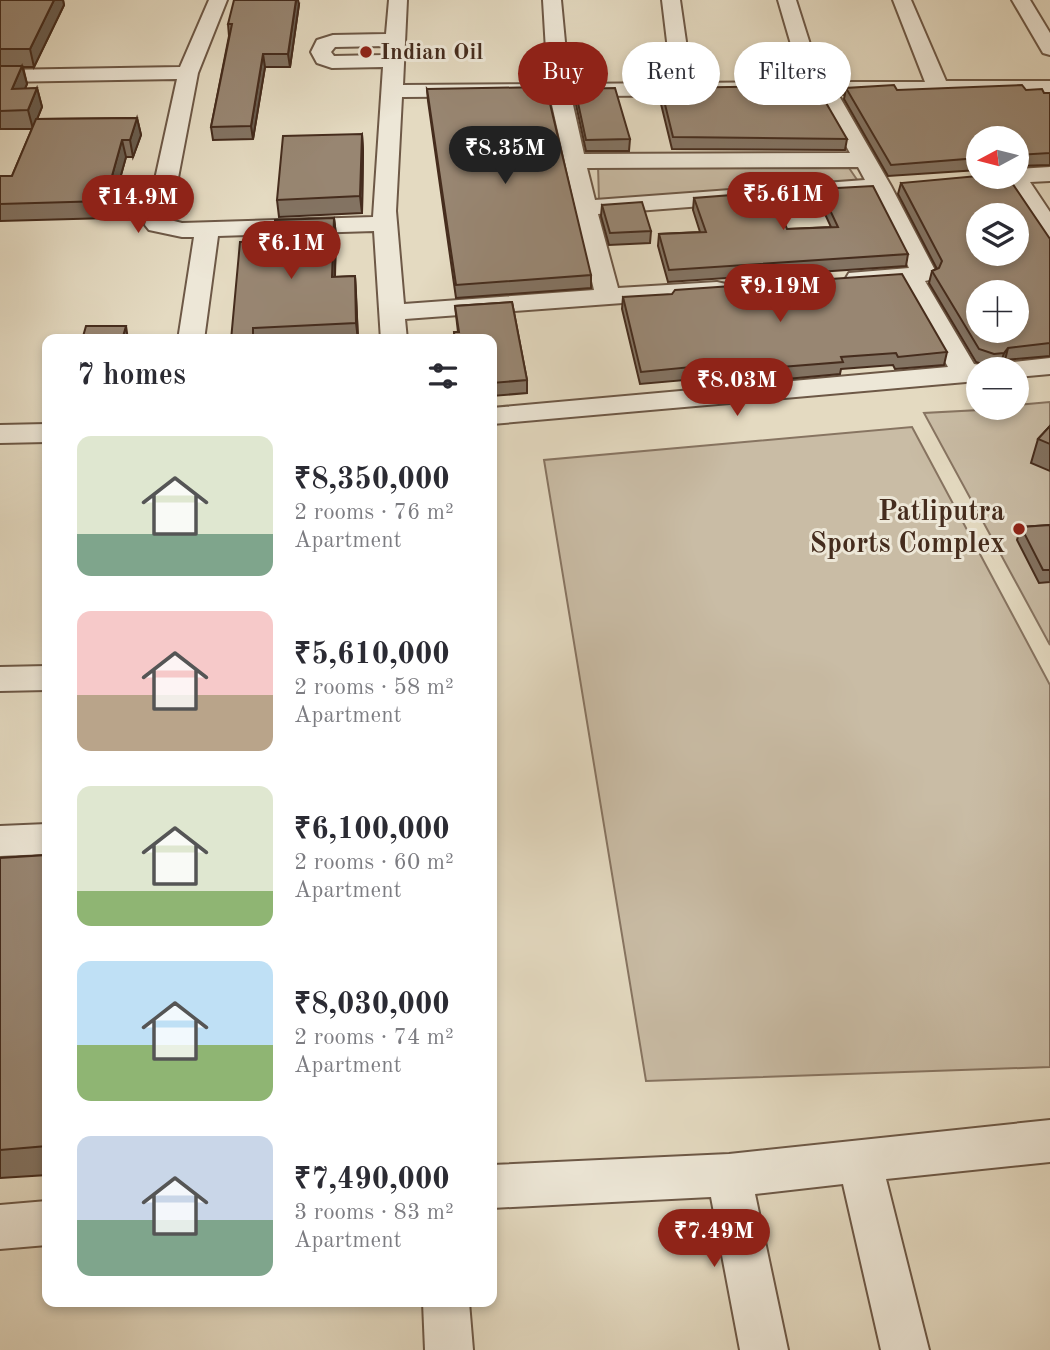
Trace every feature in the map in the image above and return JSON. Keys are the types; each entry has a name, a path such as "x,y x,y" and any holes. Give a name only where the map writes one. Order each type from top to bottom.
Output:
{"street":[{"path":"218,0 188,73 157,225 170,230 385,224"},
{"path":"394,334 385,224 398,0"},
{"path":"552,0 555,42"},
{"path":"671,0 677,42"},
{"path":"787,0 802,42"},
{"path":"902,0 938,88"},
{"path":"1021,0 1050,50"},
{"path":"0,76 188,73"},
{"path":"851,88 1050,87"},
{"path":"391,91 518,90"},
{"path":"562,105 608,296"},
{"path":"830,105 880,186 925,274 841,280"},
{"path":"575,161 865,160"},
{"path":"1029,175 1050,174"},
{"path":"585,208 908,184"},
{"path":"1024,189 1050,230"},
{"path":"192,334 207,229"},
{"path":"909,275 966,364"},
{"path":"392,312 745,287"},
{"path":"1029,368 1050,366"},
{"path":"497,416 966,374"},
{"path":"0,434 42,433"},
{"path":"0,679 42,678"},
{"path":"0,841 42,839"},
{"path":"497,1186 729,1175 1050,1140"},
{"path":"859,1161 905,1350"},
{"path":"729,1175 764,1350"},
{"path":"0,1227 42,1223"},
{"path":"446,1307 449,1350"}],"shaded area":[{"path":"847,165 860,184 599,200 598,166"},
{"name":"Patliputra Sports Complex","path":"1050,402 1050,645 924,413 966,411 966,420 1029,420 1029,404"},
{"path":"912,427 1050,685 1050,1067 646,1081 544,460"}],"building":[{"path":"0,0 54,0 30,49 0,49"},
{"path":"234,0 296,0 288,54 263,54 251,126 211,127 232,24 228,24"},
{"path":"0,66 22,66 12,89 37,88 28,110 0,111"},
{"path":"894,85 897,90 1022,85 1026,90 1042,89 1044,93 1050,93 1050,153 1029,154 1029,126 966,126 966,159 891,165 851,97 851,88"},
{"path":"518,87 518,105 550,105 591,275 456,285 427,89"},
{"path":"720,87 734,87 734,105 827,105 847,139 673,137 665,105 720,105"},
{"path":"608,88 615,88 630,139 586,140 578,105 608,105"},
{"path":"137,118 130,140 122,140 105,201 0,204 0,176 12,176 36,119"},
{"path":"362,134 360,196 277,200 283,136"},
{"path":"966,177 966,189 1016,189 1026,203 966,203 966,266 1029,266 1029,208 1050,239 1050,343 1008,348 1004,353 994,354 979,349 975,343 1029,343 1029,280 966,280 966,327 932,271 939,268 942,261 901,183"},
{"path":"873,186 908,254 669,270 659,234 706,232 694,198 772,192 787,229 838,227 820,189"},
{"path":"642,202 651,231 610,233 602,205"},
{"path":"334,218 332,277 355,276 356,323 253,328 253,334 232,334 240,242 273,241 275,220"},
{"path":"902,274 947,352 898,357 896,353 841,357 843,362 745,370 742,362 641,372 623,297 672,294 675,290"},
{"path":"512,302 527,380 497,383 497,334 454,334 459,332 455,306"},
{"path":"86,326 126,326 124,334 84,334"},
{"path":"1050,426 1050,444 1038,439"},
{"path":"1050,525 1050,570 1043,570 1021,527"},
{"path":"42,855 42,1146 0,1150 0,858"}],"place":[{"name":"Indian Oil","path":"366,52"},
{"name":"Patliputra Sports Complex","path":"1019,529"}]}
